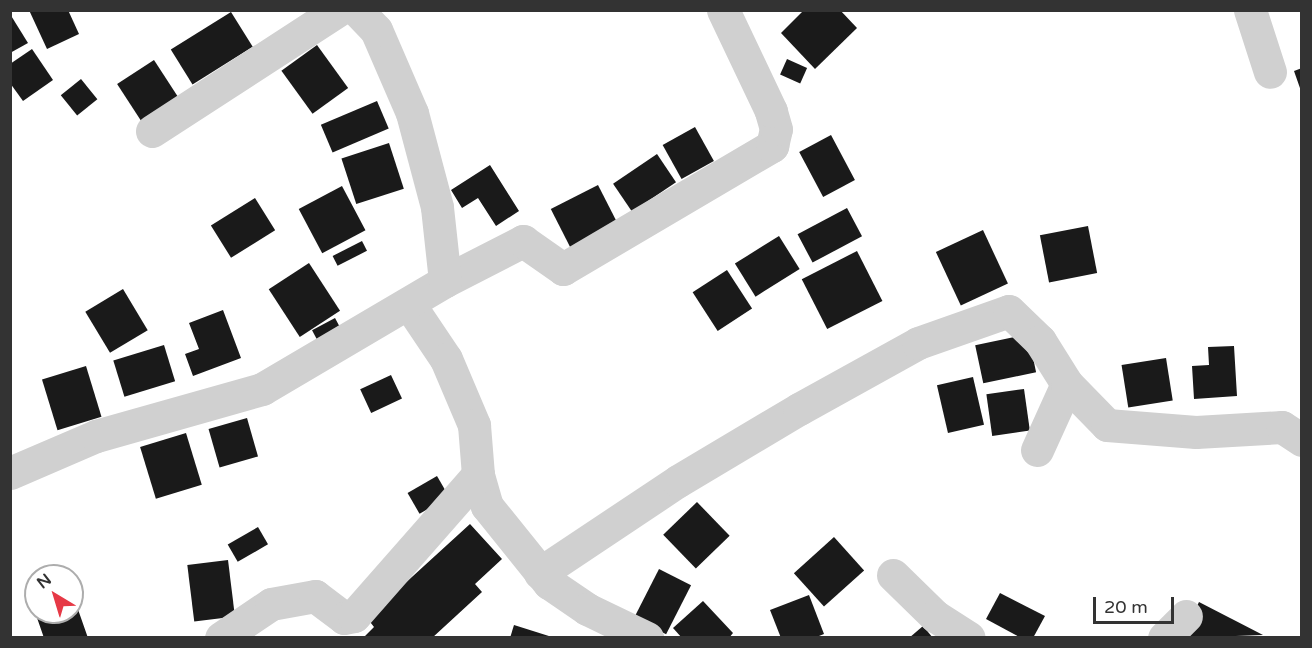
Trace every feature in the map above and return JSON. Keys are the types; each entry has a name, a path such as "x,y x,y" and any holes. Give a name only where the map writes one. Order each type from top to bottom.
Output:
{"street":[{"path":"152,131 338,10"},
{"path":"357,10 376,30 412,113 437,207 445,281"},
{"path":"10,473 96,436 262,389 445,281 523,241 563,269 772,146 776,129 771,111 723,10"},
{"path":"1250,10 1270,72"},
{"path":"409,304 446,359 474,425 478,475 487,506 540,573 587,609 647,638"},
{"path":"540,573 678,481 918,343 1009,311 1040,341 1067,384 1107,425 1196,432 1282,427 1302,440"},
{"path":"1037,450 1067,384"},
{"path":"221,638 271,604 315,596 344,618 354,616 478,475"},
{"path":"893,575 934,616 969,638"}],"building":[{"path":"29,10 68,10 79,34 47,49"},
{"path":"804,10 840,10 857,28 815,69 781,33"},
{"path":"231,12 253,47 193,84 171,50"},
{"path":"10,14 28,43 10,53"},
{"path":"317,45 348,88 313,114 281,71"},
{"path":"32,49 53,80 23,101 10,83 10,64"},
{"path":"787,59 807,68 800,83 780,75"},
{"path":"154,60 179,99 142,123 117,84"},
{"path":"1302,68 1302,91 1301,91 1294,71"},
{"path":"81,79 97,99 77,116 61,95"},
{"path":"377,101 389,129 333,152 321,125"},
{"path":"695,127 714,161 682,179 663,145"},
{"path":"831,135 855,180 823,197 799,152"},
{"path":"389,143 404,189 356,204 341,158"},
{"path":"657,154 676,182 632,212 613,184"},
{"path":"490,165 519,211 496,226 478,198 462,208 451,190"},
{"path":"598,185 623,233 575,257 551,209"},
{"path":"342,186 365,230 322,253 299,209"},
{"path":"255,198 275,230 231,258 211,226"},
{"path":"847,208 862,236 813,263 798,234"},
{"path":"1088,226 1097,273 1049,282 1040,235"},
{"path":"983,230 1008,283 961,305 936,252"},
{"path":"779,236 800,269 756,297 735,264"},
{"path":"362,241 367,251 338,266 333,256"},
{"path":"857,251 882,301 827,329 802,279"},
{"path":"309,263 340,311 300,337 269,289"},
{"path":"727,270 752,309 718,331 693,292"},
{"path":"123,289 148,330 110,353 85,312"},
{"path":"223,310 241,358 193,376 185,354 199,349 189,323"},
{"path":"335,318 345,337 322,349 312,330"},
{"path":"1028,334 1036,372 983,383 975,345"},
{"path":"164,345 175,381 124,397 113,360"},
{"path":"1234,346 1237,396 1194,399 1192,366 1209,365 1208,347"},
{"path":"1166,358 1173,400 1128,408 1122,365"},
{"path":"86,366 101,417 58,430 42,379"},
{"path":"391,375 402,399 371,413 360,389"},
{"path":"973,377 984,425 948,433 937,385"},
{"path":"1024,389 1030,431 992,436 986,394"},
{"path":"247,418 258,456 220,467 209,429"},
{"path":"186,433 202,485 156,499 140,447"},
{"path":"437,476 449,497 420,514 408,493"},
{"path":"697,502 730,536 696,568 663,535"},
{"path":"470,524 502,559 475,584 482,592 432,638 363,638 374,627 367,618"},
{"path":"258,527 268,544 238,562 228,544"},
{"path":"834,537 864,570 824,607 794,573"},
{"path":"228,560 235,617 194,622 187,565"},
{"path":"659,569 691,585 666,634 634,618"},
{"path":"1000,593 1045,616 1033,638 1021,638 986,619"},
{"path":"809,595 824,634 814,638 781,638 770,610"},
{"path":"703,601 733,633 729,638 682,638 673,628"},
{"path":"1199,602 1263,635 1181,638"},
{"path":"39,624 83,624 88,638 44,638"},
{"path":"514,625 552,637 552,638 510,638"},
{"path":"923,626 933,638 909,638"}]}
